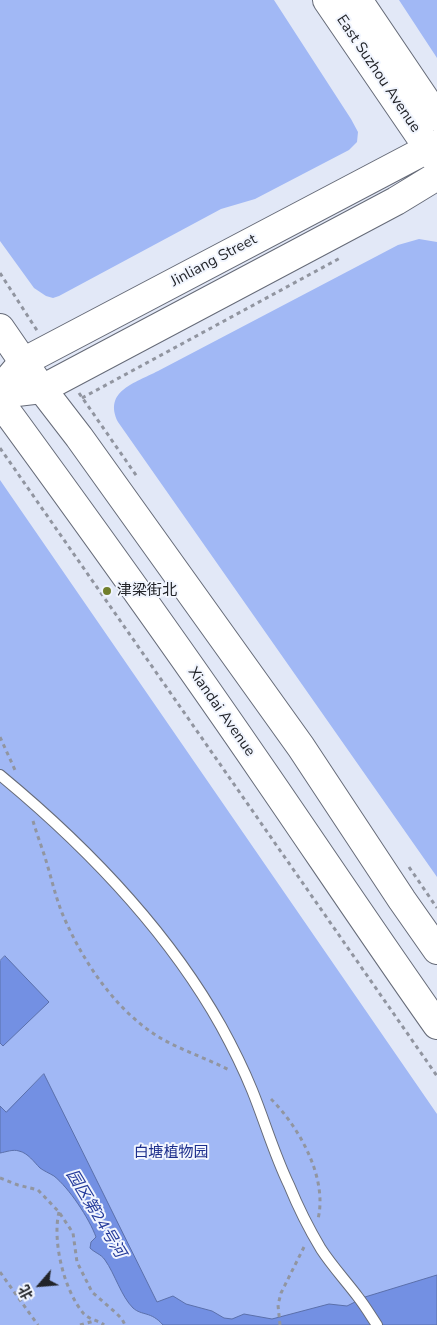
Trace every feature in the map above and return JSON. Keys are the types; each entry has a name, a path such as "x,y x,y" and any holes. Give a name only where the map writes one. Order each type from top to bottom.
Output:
{"main road":[{"name":"East Suzhou Avenue","path":"327,0 434,151"},
{"name":"East Suzhou Avenue","path":"358,0 437,117"},
{"name":"Jinliang Street","path":"0,389 23,362 434,151"},
{"name":"Jinliang Street","path":"0,394 42,389 396,201 437,176"},
{"path":"0,328 300,747 437,950"},
{"name":"Xiandai Avenue","path":"0,402 50,469 266,775 369,929 437,1025"}],"lane":[{"path":"0,774 87,853 137,907 158,933 208,1004 231,1044 248,1080 278,1160 321,1249 358,1296 377,1325"}],"path":[{"path":"59,411 345,255"},
{"path":"0,448 437,1076"},
{"path":"0,737 18,776 66,923 86,958 106,987 134,1018 170,1044 219,1064 248,1080 281,1110 296,1130 308,1152 316,1176 320,1212 313,1233 281,1293 278,1305 280,1325"},
{"path":"0,1178 38,1190 58,1212 73,1233 77,1262 92,1292 122,1318 125,1325"},
{"path":"58,1212 59,1261 78,1304 85,1314 104,1325"},
{"path":"0,1272 38,1325"},
{"path":"80,1325 96,1320"}],"green space":[{"path":"0,0 274,0 351,119 358,132 357,142 349,150 255,199 221,209 59,296 53,298 46,296 34,288 0,241"},
{"path":"399,0 437,0 437,58"},
{"path":"419,239 437,242 437,877 118,422 114,411 118,395 131,384 398,245"},
{"name":"白塘植物园","path":"0,480 437,1114 437,1325 0,1325"}],"water":[{"path":"5,956 49,1002 3,1046 0,1043 0,961"},
{"name":"园区第24号河","path":"44,1074 157,1302 173,1296 186,1304 212,1311 224,1318 232,1319 244,1314 272,1319 329,1304 347,1306 365,1297 437,1275 437,1325 163,1325 155,1318 136,1310 125,1297 105,1260 90,1248 91,1242 96,1237 93,1229 84,1213 60,1181 40,1168 22,1152 14,1150 0,1153 0,1106 6,1112"}],"place":[{"name":"津梁街北","path":"107,591"}]}
